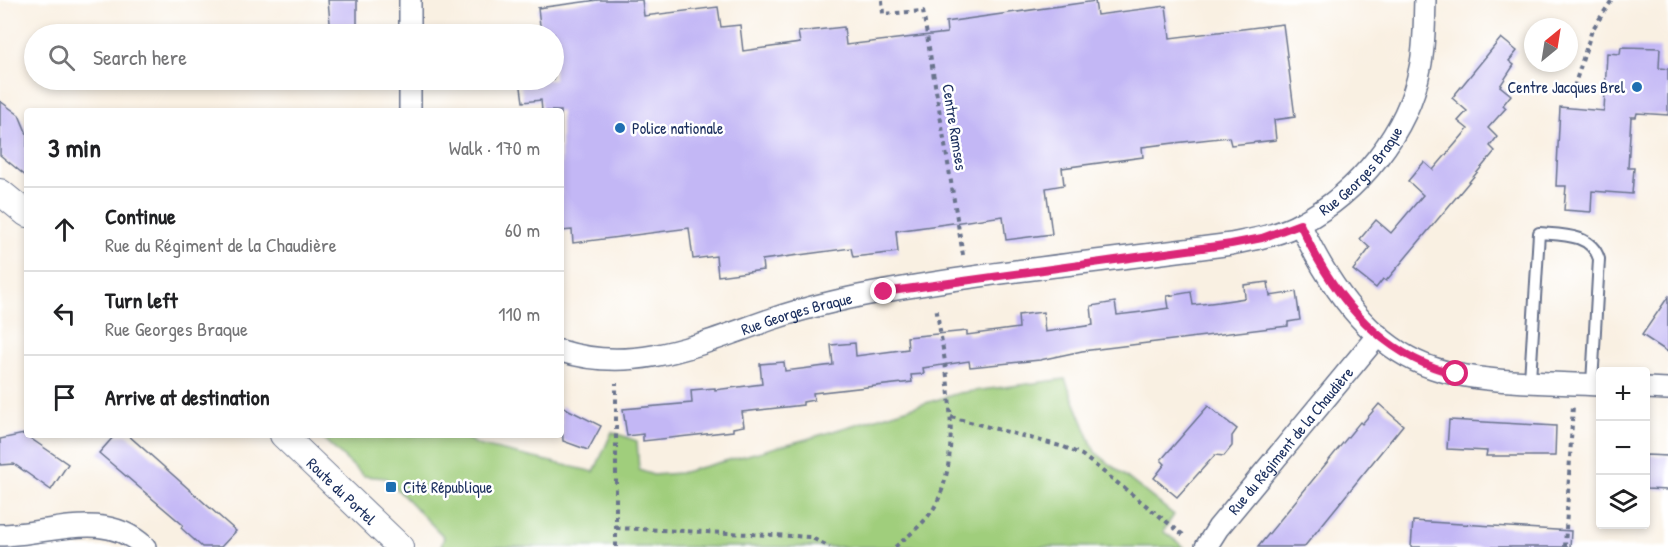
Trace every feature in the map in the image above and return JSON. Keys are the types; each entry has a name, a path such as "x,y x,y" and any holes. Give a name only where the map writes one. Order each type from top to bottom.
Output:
{"street":[{"path":"410,0 410,24"},
{"name":"Rue Georges Braque","path":"564,352 616,361 651,358 687,350 776,318 840,300 1231,244 1262,238 1300,224 1330,205 1358,180 1371,167 1397,128 1420,70 1425,0"},
{"path":"410,90 410,108"},
{"path":"0,192 24,212"},
{"path":"1300,224 1335,287 1354,312 1406,355 1433,368 1469,376 1589,384"},
{"name":"Rue du Régiment de la Chaudière","path":"1198,543 1218,528 1378,334"},
{"path":"1650,388 1668,389"},
{"name":"Route du Portel","path":"287,438 400,547"},
{"path":"0,535 91,524 123,532 145,547"}],"lane":[{"path":"1530,380 1539,233 1580,238 1597,252 1599,259 1589,384"}],"path":[{"name":"Centre Ramses","path":"882,0 884,14 923,11 962,250"},
{"path":"1574,87 1592,30 1612,0"},
{"path":"895,547 921,525 940,495 947,468 951,417 949,384 933,285"},
{"path":"616,361 616,547"},
{"path":"1565,547 1589,384"},
{"path":"951,417 1064,447 1082,455 1198,543"},
{"path":"616,528 810,537 830,547"}],"green space":[{"path":"1065,379 1095,452 1174,515 1163,531 1184,547 441,547 444,537 386,478 364,476 322,438 466,438 478,445 594,472 612,432 637,441 639,470 653,475 680,473 807,439 959,393"}],"building":[{"path":"328,0 357,0 357,24 330,24"},
{"path":"598,0 642,0 644,16 718,7 721,27 740,25 743,51 800,43 798,32 844,27 846,45 947,33 946,22 1095,1 1097,15 1166,6 1170,38 1283,24 1295,117 1274,120 1276,140 1231,145 1229,137 1142,147 1143,157 1062,168 1064,185 1046,188 1052,234 1006,240 1003,216 896,231 898,252 853,257 851,248 762,260 763,270 718,276 716,256 693,259 689,228 573,243 572,230 564,231 564,108 542,108 541,100 523,102 521,90 564,90 564,24 540,24 538,8"},
{"path":"1501,38 1517,51 1509,61 1514,65 1500,86 1511,95 1503,105 1506,108 1488,128 1497,137 1490,146 1495,151 1386,281 1383,279 1376,288 1353,270 1370,248 1360,239 1376,220 1391,233 1423,195 1408,181 1424,162 1433,170 1468,129 1458,121 1467,111 1452,98"},
{"path":"1621,47 1660,48 1659,68 1668,69 1668,115 1637,113 1636,117 1631,117 1628,168 1634,168 1632,194 1592,191 1591,212 1564,210 1566,186 1556,186 1560,107 1604,111 1607,53 1620,54"},
{"path":"0,101 19,115 24,127 24,175 0,155"},
{"path":"1268,282 1270,296 1296,292 1300,320 1288,322 1288,326 1082,351 1040,360 970,367 969,361 923,368 924,374 911,375 912,382 813,393 814,400 803,402 803,405 742,412 744,426 733,428 733,431 643,441 643,434 627,436 623,409 692,403 691,390 715,388 715,390 762,384 760,364 784,362 785,371 833,365 831,345 855,343 856,356 908,349 907,337 967,331 967,335 1019,328 1018,315 1043,312 1045,332 1093,325 1091,306 1115,302 1117,315 1142,312 1169,308 1167,296 1191,292 1193,305 1219,302 1245,298 1244,285"},
{"path":"1668,297 1668,352 1642,335"},
{"path":"1379,404 1403,425 1304,547 1258,547 1360,422 1362,424"},
{"path":"1208,406 1237,429 1232,436 1232,446 1224,456 1215,455 1177,497 1154,478 1165,464 1161,460"},
{"path":"564,408 601,426 588,450 563,441"},
{"path":"1449,420 1556,426 1555,456 1486,456 1487,451 1447,449"},
{"path":"24,434 24,438 30,438 68,464 51,490 14,464 0,465 0,439"},
{"path":"112,438 131,438 236,531 221,547 202,547 181,528 183,525 99,453"},
{"path":"1650,455 1668,456 1668,490 1650,489"},
{"path":"1413,521 1571,531 1570,547 1411,547"}],"place":[{"name":"Centre Jacques Brel","path":"1637,87"},
{"name":"Police nationale","path":"620,128"},
{"name":"Cité République","path":"391,487"}],"route":[{"path":"884,292 1231,244 1262,238 1300,224 1335,287 1364,323 1406,355 1433,368 1456,374"}]}
